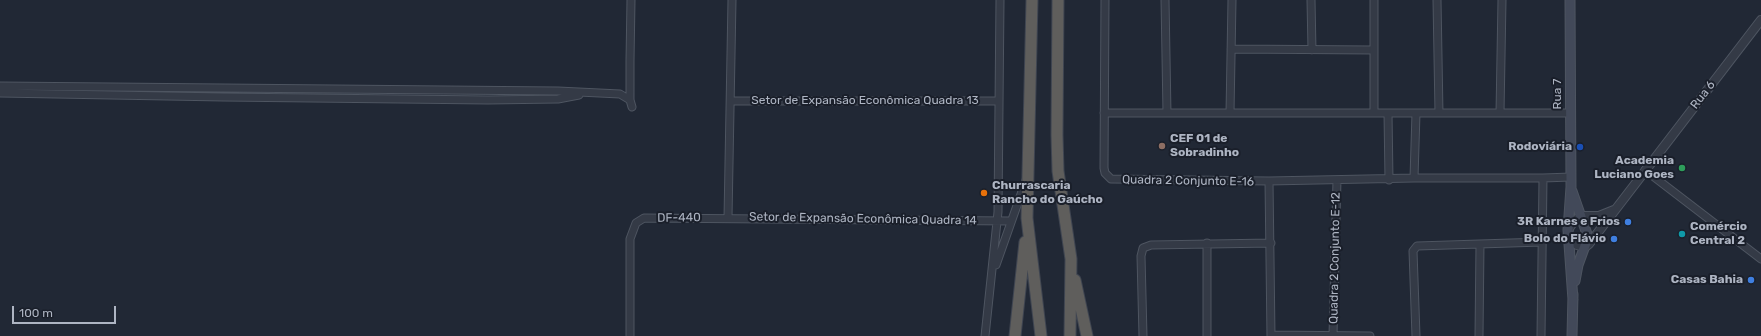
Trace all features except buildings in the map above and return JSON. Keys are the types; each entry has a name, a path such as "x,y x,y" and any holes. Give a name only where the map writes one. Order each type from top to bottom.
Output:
{"highway":[{"path":"1015,336 1027,218 1032,0"},
{"path":"1058,0 1056,135 1058,171 1071,259 1088,336"},
{"path":"1027,218 1041,336"},
{"path":"1070,336 1071,259"}],"main road":[{"name":"Rua 7","path":"1570,0 1571,187 1568,234 1573,300"},
{"name":"Rua 7","path":"1571,187 1587,234 1585,247 1576,273 1573,300 1572,336"}],"street":[{"path":"0,86 552,91 620,94 631,104 631,0"},
{"path":"728,218 732,0"},
{"path":"985,336 993,274 997,221 1000,0"},
{"path":"1105,0 1104,113 1570,113"},
{"path":"1165,0 1167,113"},
{"path":"1230,113 1232,0"},
{"path":"1311,0 1312,50"},
{"path":"1374,0 1374,113"},
{"path":"1437,0 1439,113"},
{"path":"1500,113 1502,0"},
{"name":"Rua 6","path":"1585,247 1589,244 1761,20"},
{"path":"1231,49 1374,50"},
{"path":"0,93 488,100 558,99 587,93"},
{"name":"Setor de Expansão Econômica Quadra 13","path":"731,101 999,101"},
{"name":"Quadra 2 Conjunto E-16","path":"1104,113 1104,168 1108,177 1116,180 1389,180 1414,178 1543,178 1570,176"},
{"path":"1388,113 1389,180"},
{"path":"1414,178 1416,113"},
{"path":"1645,170 1761,259"},
{"path":"993,274 1020,192 1029,173"},
{"path":"1541,336 1543,178"},
{"name":"Quadra 2 Conjunto E-12","path":"1333,335 1337,180"},
{"path":"1269,181 1271,336 1370,336"},
{"path":"1585,247 1578,246 1568,234 1574,221 1582,216 1599,216 1614,210"},
{"name":"DF-440","path":"630,336 630,239 633,227 636,223 644,218 728,218"},
{"name":"Setor de Expansão Econômica Quadra 14","path":"728,218 1011,221"},
{"path":"1416,336 1415,247 1418,245 1542,242"},
{"path":"1207,243 1207,336"},
{"path":"1143,336 1141,256 1143,248 1151,245 1271,243"},
{"path":"1479,336 1480,244"}],"place":[{"name":"CEF 01 de Sobradinho","path":"1162,146"},
{"name":"Rodoviária","path":"1580,147"},
{"name":"Academia Luciano Goes","path":"1682,168"},
{"name":"Churrascaria Rancho do Gaúcho","path":"984,193"},
{"name":"3R Karnes e Frios","path":"1628,222"},
{"name":"Comércio Central 2","path":"1682,234"},
{"name":"Bolo do Flávio","path":"1614,239"},
{"name":"Casas Bahia","path":"1751,280"}]}
